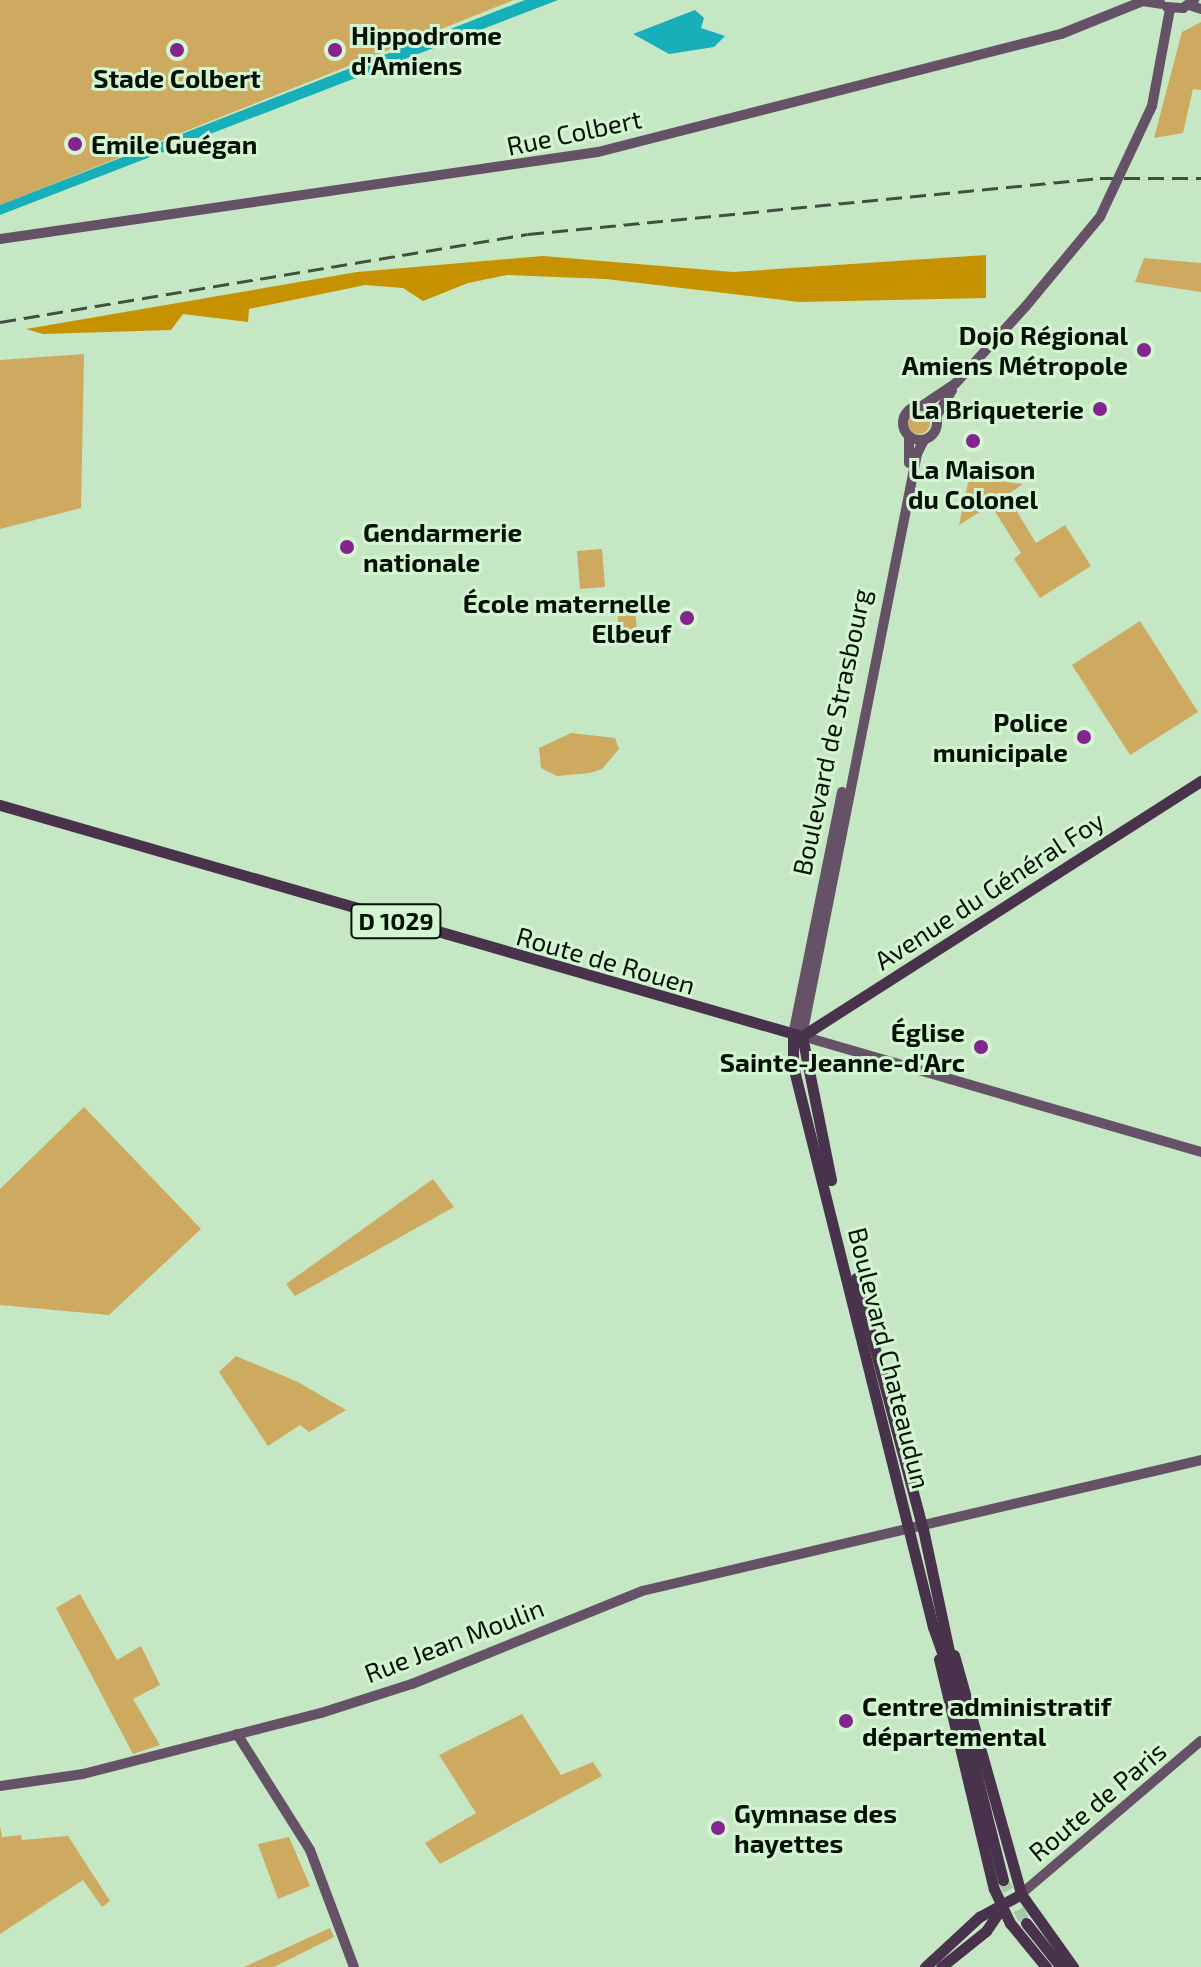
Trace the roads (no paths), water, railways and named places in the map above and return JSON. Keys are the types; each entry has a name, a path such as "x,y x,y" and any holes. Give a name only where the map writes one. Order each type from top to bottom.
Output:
{"main road":[{"name":"Rue Colbert","path":"0,239 598,152 1061,34 1143,1 1163,4"},
{"path":"955,384 904,417 909,437 924,440 935,432 936,417 955,384 1026,306 1100,217 1131,161 1152,106 1163,4 1191,3 1201,9"},
{"path":"922,406 936,417"},
{"name":"Boulevard de Strasbourg","path":"798,1036 911,453 909,437"},
{"name":"Boulevard de Strasbourg","path":"798,1036 917,454 924,440"},
{"name":"Avenue du Général Foy","path":"798,1036 1201,781"},
{"name":"Route de Rouen","path":"0,805 1201,1152"},
{"name":"Boulevard Chateaudun","path":"798,1036 795,1074 947,1631 955,1689"},
{"name":"Rue Jean Moulin","path":"0,1786 83,1774 412,1684 642,1591 917,1530 1201,1460"},
{"name":"Boulevard Chateaudun","path":"917,1530 933,1627 955,1689 1003,1880"},
{"path":"933,1627 962,1762 1002,1908 1046,1967"},
{"path":"947,1631 1021,1894 1073,1967"},
{"path":"237,1734 310,1850 354,1967"},
{"name":"Route de Paris","path":"1021,1894 1201,1741"},
{"path":"925,1967 979,1917 1002,1908 1021,1894"},
{"path":"941,1967 986,1931 1002,1908"},
{"path":"1026,1923 1061,1967"}],"water":[{"path":"525,0 558,0 0,215 0,205"},
{"path":"695,10 704,18 701,28 725,36 714,47 669,54 633,34"}],"tunnel":[{"path":"1003,1880 1026,1923"}],"railway":[{"path":"0,322 528,234 1100,178 1201,178"}],"place":[{"name":"Stade Colbert","path":"177,50"},
{"name":"Hippodrome d'Amiens","path":"335,50"},
{"name":"Emile Guégan","path":"75,144"},
{"name":"Dojo Régional Amiens Métropole","path":"1144,350"},
{"name":"La Briqueterie","path":"1100,409"},
{"name":"La Maison du Colonel","path":"973,441"},
{"name":"Gendarmerie nationale","path":"347,547"},
{"name":"École maternelle Elbeuf","path":"687,618"},
{"name":"Police municipale","path":"1084,737"},
{"name":"Église Sainte-Jeanne-d'Arc","path":"981,1047"},
{"name":"Centre administratif départemental","path":"846,1721"},
{"name":"Gymnase des hayettes","path":"718,1828"}]}
